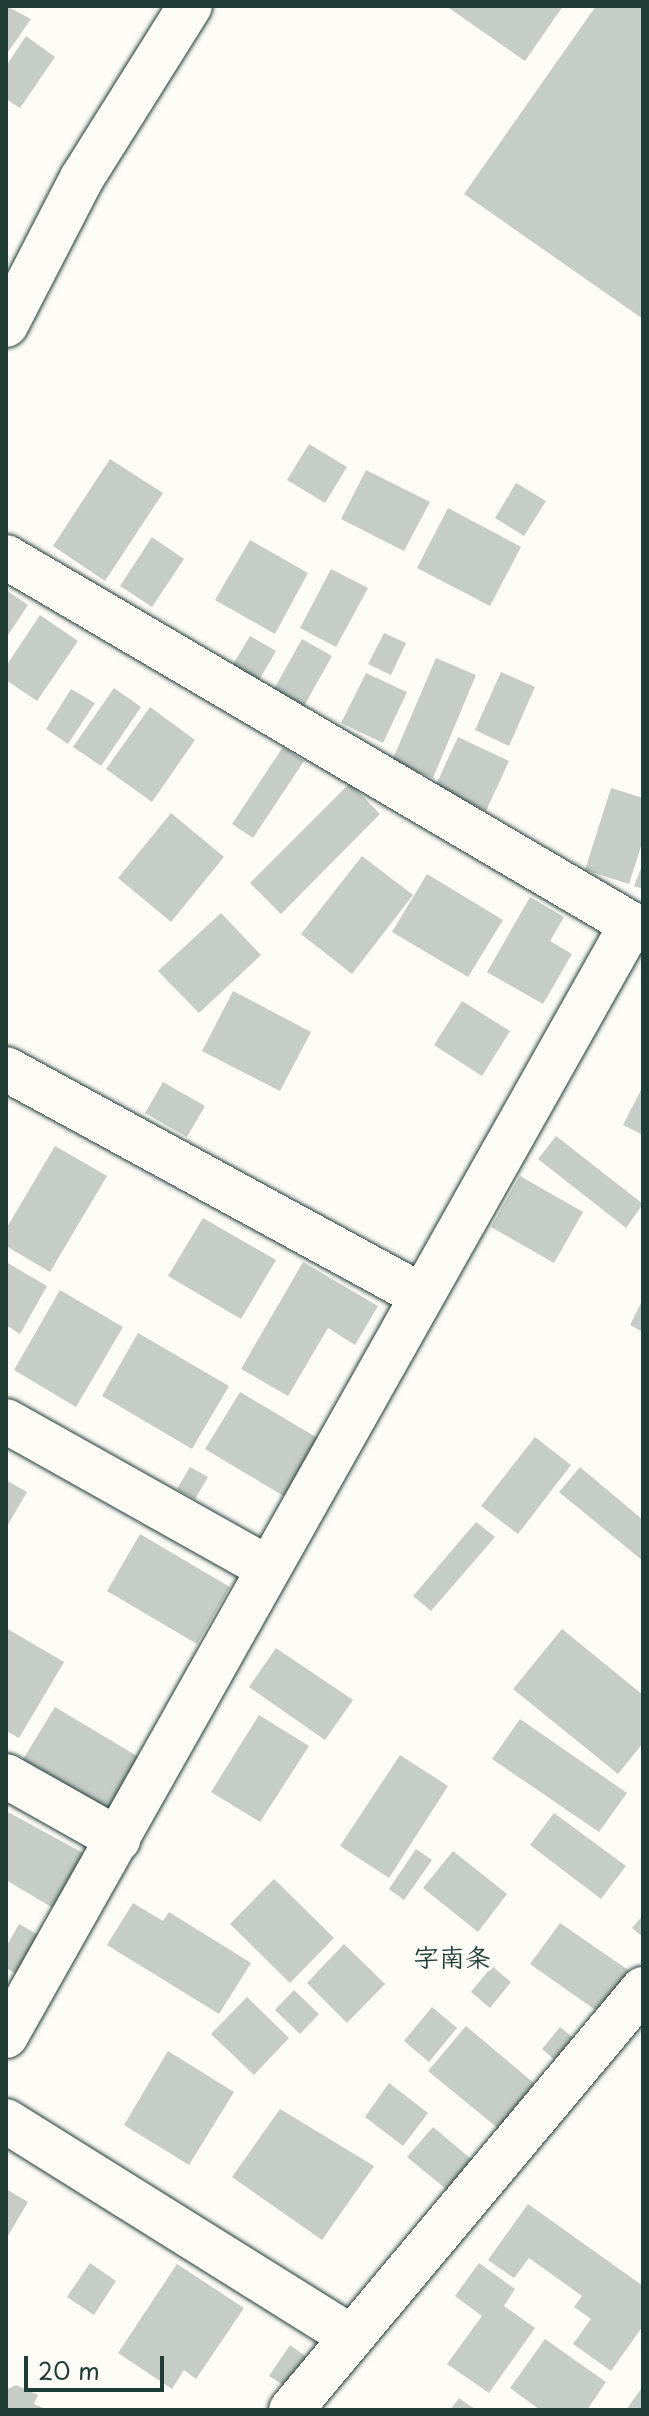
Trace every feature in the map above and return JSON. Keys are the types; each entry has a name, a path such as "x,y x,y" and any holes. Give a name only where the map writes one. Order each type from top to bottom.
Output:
{"street":[{"path":"6,325 82,178 190,6"},
{"path":"6,557 637,928 421,1295 266,1567 118,1839 6,2036"},
{"path":"8,1074 421,1295"},
{"path":"6,1421 266,1567"},
{"path":"6,1776 118,1839"},
{"path":"291,2410 643,1989"},
{"path":"6,2121 350,2336"}],"building":[{"path":"6,6 31,19 6,55"},
{"path":"446,6 563,6 525,61"},
{"path":"596,6 643,6 643,319 464,194"},
{"path":"26,36 55,57 20,108 6,99 6,66"},
{"path":"309,444 347,467 325,503 287,480"},
{"path":"110,459 163,493 105,581 53,546"},
{"path":"366,470 430,502 404,551 341,519"},
{"path":"516,483 546,501 524,536 495,518"},
{"path":"448,508 521,547 490,606 417,568"},
{"path":"152,537 184,559 152,607 120,586"},
{"path":"250,540 308,573 275,634 215,600"},
{"path":"331,569 368,588 336,647 300,628"},
{"path":"6,590 28,605 6,638"},
{"path":"40,615 78,641 37,701 6,680 6,666"},
{"path":"384,633 406,643 391,675 368,664"},
{"path":"250,636 276,651 258,682 232,666"},
{"path":"302,639 332,656 304,706 274,689"},
{"path":"436,658 476,675 433,778 392,761"},
{"path":"501,672 535,687 509,746 475,730"},
{"path":"366,673 407,692 383,743 341,723"},
{"path":"114,688 141,707 101,766 73,747"},
{"path":"71,689 95,703 68,744 46,729"},
{"path":"150,707 195,740 152,802 106,769"},
{"path":"458,737 509,761 486,811 435,787"},
{"path":"283,747 304,761 253,838 232,824"},
{"path":"350,783 380,814 281,914 250,883"},
{"path":"611,788 643,798 643,840 629,884 585,870"},
{"path":"171,813 224,857 171,922 118,878"},
{"path":"362,856 413,895 352,974 301,934"},
{"path":"643,863 643,889 634,886"},
{"path":"427,874 503,920 468,977 392,932"},
{"path":"530,897 564,917 550,941 572,954 543,1004 487,972"},
{"path":"221,913 261,955 199,1013 158,971"},
{"path":"233,991 311,1032 280,1091 202,1051"},
{"path":"462,1001 510,1031 482,1076 434,1045"},
{"path":"163,1082 205,1106 187,1137 145,1113"},
{"path":"643,1086 643,1135 623,1125"},
{"path":"556,1136 643,1204 626,1228 538,1159"},
{"path":"55,1146 107,1176 50,1272 6,1246 6,1229"},
{"path":"520,1176 583,1212 554,1263 491,1227"},
{"path":"203,1218 276,1260 241,1319 168,1276"},
{"path":"6,1262 47,1286 20,1334 6,1325"},
{"path":"303,1262 378,1306 355,1345 328,1328 288,1396 241,1369"},
{"path":"60,1290 123,1327 76,1407 14,1370"},
{"path":"643,1299 643,1332 630,1325"},
{"path":"138,1333 229,1386 192,1449 102,1396"},
{"path":"240,1392 326,1443 292,1501 205,1449"},
{"path":"535,1437 571,1465 518,1534 481,1506"},
{"path":"190,1467 208,1477 195,1499 177,1489"},
{"path":"580,1467 643,1520 643,1561 559,1492"},
{"path":"6,1480 27,1492 6,1528"},
{"path":"476,1522 495,1537 431,1611 413,1596"},
{"path":"140,1534 230,1587 197,1644 107,1591"},
{"path":"6,1628 64,1662 19,1738 6,1731"},
{"path":"562,1629 643,1695 643,1743 618,1774 513,1689"},
{"path":"276,1648 353,1700 325,1740 249,1687"},
{"path":"55,1707 152,1765 121,1819 22,1761"},
{"path":"259,1715 309,1746 260,1822 211,1792"},
{"path":"520,1719 627,1793 599,1832 492,1759"},
{"path":"400,1755 448,1786 389,1878 340,1846"},
{"path":"6,1811 85,1854 53,1908 6,1880"},
{"path":"554,1813 626,1866 601,1899 530,1845"},
{"path":"416,1849 432,1860 404,1900 389,1889"},
{"path":"453,1851 507,1894 478,1932 423,1888"},
{"path":"274,1879 334,1938 290,1983 230,1924"},
{"path":"133,1903 163,1921 169,1912 251,1963 219,2014 107,1945"},
{"path":"643,1915 643,1937 632,1928"},
{"path":"560,1923 634,1974 604,2016 530,1964"},
{"path":"19,1924 55,1944 32,1983 6,1968 6,1947"},
{"path":"344,1944 385,1984 347,2023 307,1983"},
{"path":"492,1966 511,1982 490,2008 471,1992"},
{"path":"294,1990 319,2014 300,2034 275,2010"},
{"path":"247,1997 289,2038 254,2075 211,2034"},
{"path":"432,2007 457,2028 429,2062 404,2041"},
{"path":"466,2026 542,2090 505,2134 428,2071"},
{"path":"560,2027 581,2044 563,2067 542,2049"},
{"path":"168,2051 234,2092 189,2165 124,2125"},
{"path":"389,2083 428,2113 403,2146 365,2117"},
{"path":"280,2109 374,2166 322,2240 232,2177"},
{"path":"433,2127 476,2163 451,2193 407,2157"},
{"path":"6,2189 28,2202 6,2239"},
{"path":"528,2204 643,2286 643,2326 611,2371 573,2344 591,2319 574,2307 582,2296 529,2258 514,2278 488,2260"},
{"path":"90,2263 116,2281 94,2315 67,2297"},
{"path":"479,2263 515,2289 504,2306 535,2328 489,2393 447,2364 482,2316 455,2296"},
{"path":"177,2264 244,2308 196,2379 184,2370 172,2389 118,2353"},
{"path":"545,2339 606,2382 587,2410 540,2410 510,2388"},
{"path":"290,2345 311,2360 291,2390 269,2376"},
{"path":"16,2385 38,2395 34,2404 48,2410 6,2410 6,2390"},
{"path":"643,2386 643,2410 626,2410"},
{"path":"459,2398 476,2410 450,2410"}],"district":[{"name":"字南条","path":"452,1957"}]}
